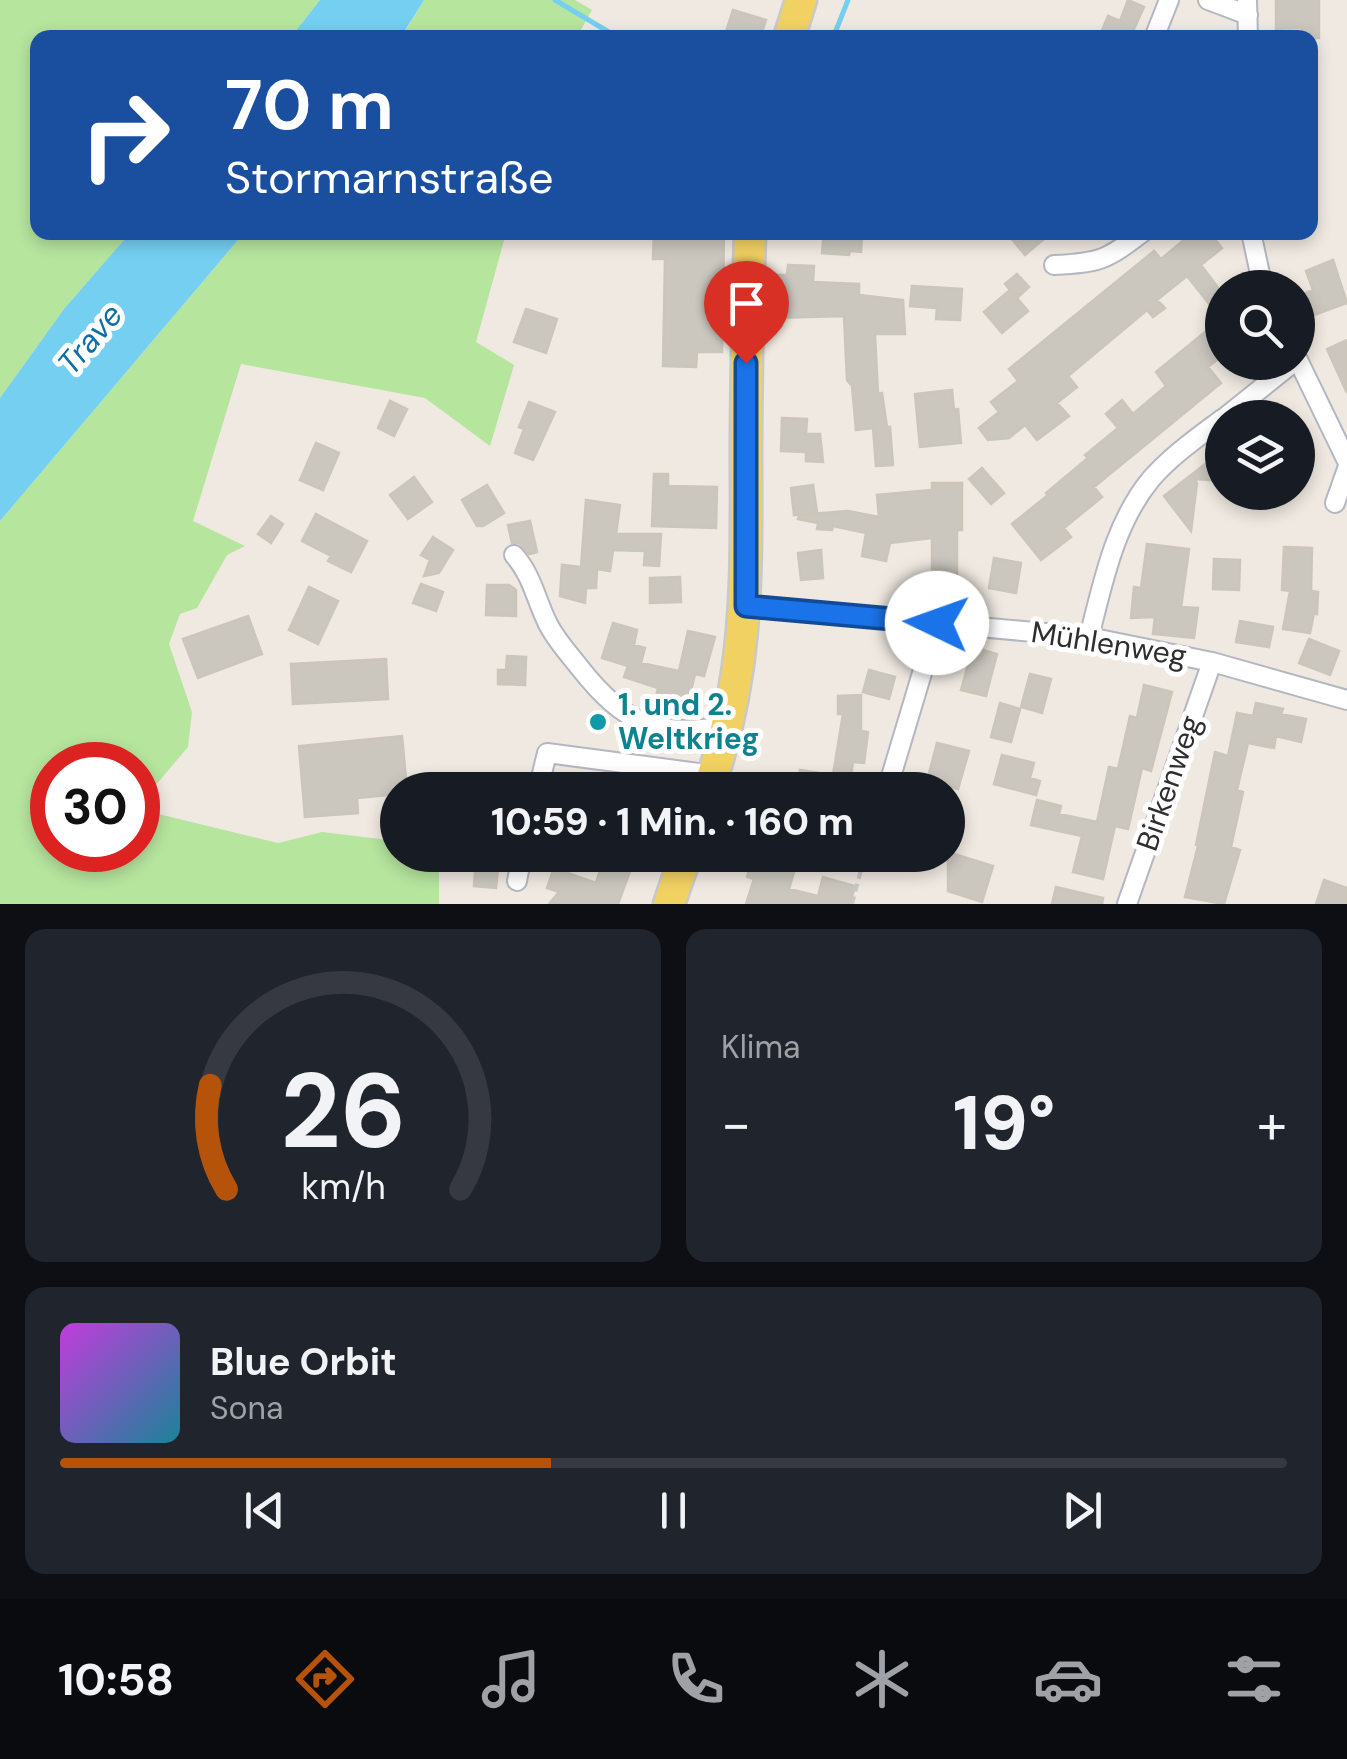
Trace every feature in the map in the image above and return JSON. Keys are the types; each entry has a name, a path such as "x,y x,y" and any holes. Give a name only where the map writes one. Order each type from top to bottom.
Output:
{"main road":[{"path":"792,30 801,0"},
{"path":"714,772 740,669 746,606 750,240"},
{"path":"669,904 680,872"}],"street":[{"path":"1157,30 1169,0"},
{"path":"1208,0 1248,8"},
{"path":"1054,265 1092,264 1132,240"},
{"path":"1253,240 1260,270"},
{"path":"1246,400 1271,380"},
{"path":"1307,380 1347,460"},
{"path":"1089,638 1110,556 1133,504 1152,478 1205,433"},
{"path":"1334,504 1347,469"},
{"path":"514,555 526,569 556,637 612,705 646,726 694,732 728,725"},
{"name":"Mühlenweg","path":"746,606 1089,638 1212,662 1347,700"},
{"path":"892,772 937,623"},
{"name":"Birkenweg","path":"1127,904 1212,662"},
{"path":"543,772 548,753 655,772"},
{"path":"517,881 519,872"}],"path":[{"path":"852,904 860,872"}],"green space":[{"path":"0,0 320,0 296,30 30,30 30,240 125,240 64,309 0,398"},
{"path":"424,0 575,0 592,10 581,30 406,30"},
{"path":"238,240 504,240 476,342 514,365 490,446 425,398 241,364 193,521 245,546 227,555 197,608 180,614 169,644 192,712 188,747 160,780 160,742 30,742 30,872 160,872 160,814 278,843 322,832 380,839 380,872 439,872 439,904 0,904 0,521"}],"water":[{"path":"320,0 424,0 405,30 296,30"},
{"name":"Trave","path":"124,240 238,240 0,521 0,398 64,309"}],"building":[{"path":"1128,0 1144,7 1134,30 1102,30 1108,16 1120,21"},
{"path":"1276,0 1319,0 1319,38 1318,30 1276,29"},
{"path":"733,10 766,20 763,30 727,30"},
{"path":"654,240 724,240 722,352 697,352 696,367 663,366 665,259 653,259"},
{"path":"823,240 862,240 861,252 822,253"},
{"path":"1013,240 1043,240 1025,255"},
{"path":"1184,240 1216,240 1222,248 1201,265 1205,270 1205,299 1187,276 1157,300 1165,308 1153,317 1147,310 1068,376 1077,387 1057,403 1069,416 1037,440 1025,425 1009,438 988,440 979,428 999,412 991,402 1018,381 1009,369 1154,251 1161,259"},
{"path":"1333,260 1347,303 1315,315 1315,270 1308,270"},
{"path":"788,265 814,266 813,282 859,284 859,295 903,300 905,334 875,334 878,394 882,393 890,427 893,465 876,466 873,428 856,430 852,386 847,380 844,316 774,318 776,275 787,275"},
{"path":"1017,274 1029,287 1017,298 1011,291 1028,311 1002,333 984,312 1010,290 1005,284"},
{"path":"912,286 962,289 960,320 936,319 937,308 910,306"},
{"path":"526,309 557,319 546,353 514,342"},
{"path":"1205,332 1205,380 1221,383 1094,487 1102,497 1064,528 1071,537 1041,560 1012,524 1118,428 1106,414 1122,400 1133,414 1166,386 1156,372"},
{"path":"1347,340 1347,393 1327,349"},
{"path":"952,390 961,443 920,447 915,394"},
{"path":"390,401 407,409 394,436 378,428"},
{"path":"529,402 555,412 533,460 515,453 524,429 519,427"},
{"path":"782,418 807,419 806,434 820,434 823,462 806,461 806,452 781,451"},
{"path":"316,443 339,453 323,490 300,480"},
{"path":"1205,464 1205,480 1194,479 1197,483 1191,531 1164,496"},
{"path":"982,468 1004,493 991,504 969,479"},
{"path":"654,474 668,474 668,486 717,487 716,528 652,526"},
{"path":"414,477 432,502 408,519 390,495"},
{"path":"932,483 962,483 957,580 932,580 932,538 890,543 886,561 862,556 866,533 833,526 832,530 817,529 818,523 798,519 799,515 848,511 879,517 877,495 932,490"},
{"path":"487,485 504,513 477,526 462,500"},
{"path":"813,485 817,512 794,515 791,488"},
{"path":"586,500 620,505 616,534 661,534 659,566 644,565 645,551 613,550 610,571 597,569 596,588 586,588 585,603 560,596 562,565 581,567"},
{"path":"316,514 367,541 351,572 328,561 331,556 302,541"},
{"path":"271,516 283,524 271,543 258,534"},
{"path":"530,521 537,552 529,554 519,543 512,543 508,525"},
{"path":"433,537 453,550 439,573 424,576 430,560 421,555"},
{"path":"1147,544 1189,549 1181,607 1198,608 1194,638 1153,634 1155,617 1131,618 1134,587 1141,588"},
{"path":"1284,547 1312,548 1311,591 1318,592 1317,614 1314,613 1310,633 1283,629 1290,591 1282,590"},
{"path":"821,550 823,578 801,580 798,553"},
{"path":"994,558 1021,563 1016,593 989,588"},
{"path":"1214,559 1240,560 1239,590 1213,589"},
{"path":"680,577 681,602 650,603 650,578"},
{"path":"421,584 443,592 436,611 413,603"},
{"path":"487,585 509,585 516,590 516,616 486,615"},
{"path":"309,587 338,601 318,644 289,630"},
{"path":"248,616 262,654 198,678 183,639"},
{"path":"1240,621 1273,627 1269,647 1236,642"},
{"path":"613,623 637,630 634,645 645,648 641,663 679,671 688,631 715,637 704,676 695,674 685,716 653,709 658,688 624,677 628,666 602,658"},
{"path":"1309,639 1339,651 1330,675 1299,663"},
{"path":"973,647 997,654 986,696 961,690"},
{"path":"507,656 526,657 525,685 498,684 498,670 506,670"},
{"path":"386,659 388,699 293,704 291,664"},
{"path":"869,670 895,677 889,699 863,692"},
{"path":"1030,674 1051,679 1042,713 1021,707"},
{"path":"1144,685 1172,692 1151,771 1142,768 1128,829 1115,826 1103,879 1073,872 1082,836 1031,825 1037,800 1061,806 1059,814 1097,822 1109,767 1118,769 1130,716 1137,718"},
{"path":"861,695 861,731 868,732 864,763 853,762 852,772 833,772 843,714 838,714 838,696"},
{"path":"1000,703 1020,709 1011,742 991,737"},
{"path":"1256,703 1306,719 1301,742 1276,736 1274,748 1248,743 1237,790 1243,792 1231,847 1240,850 1224,904 1185,897 1215,752 1228,756 1237,713 1253,716"},
{"path":"402,736 405,772 380,772 380,796 357,798 358,813 305,817 299,746"},
{"path":"937,743 969,751 963,772 929,772"},
{"path":"1002,755 1034,763 1030,778 1040,781 1036,795 994,784"},
{"path":"965,857 993,866 982,902 948,891 948,872 965,872"},
{"path":"475,872 498,872 496,888 474,886"},
{"path":"553,872 565,872 596,883 600,872 630,872 618,904 549,904 559,892 547,888"},
{"path":"748,872 794,872 789,889 818,896 823,877 855,886 850,904 746,904 754,879 747,877"},
{"path":"1324,880 1347,888 1347,904 1316,904"},
{"path":"1056,887 1103,898 1102,904 1052,904"}],"waterway":[{"path":"555,0 606,30"},
{"path":"836,30 848,0"}],"place":[{"name":"1. und 2. Weltkrieg","path":"598,722"}],"route":[{"path":"746,363 746,606 937,623"}]}
